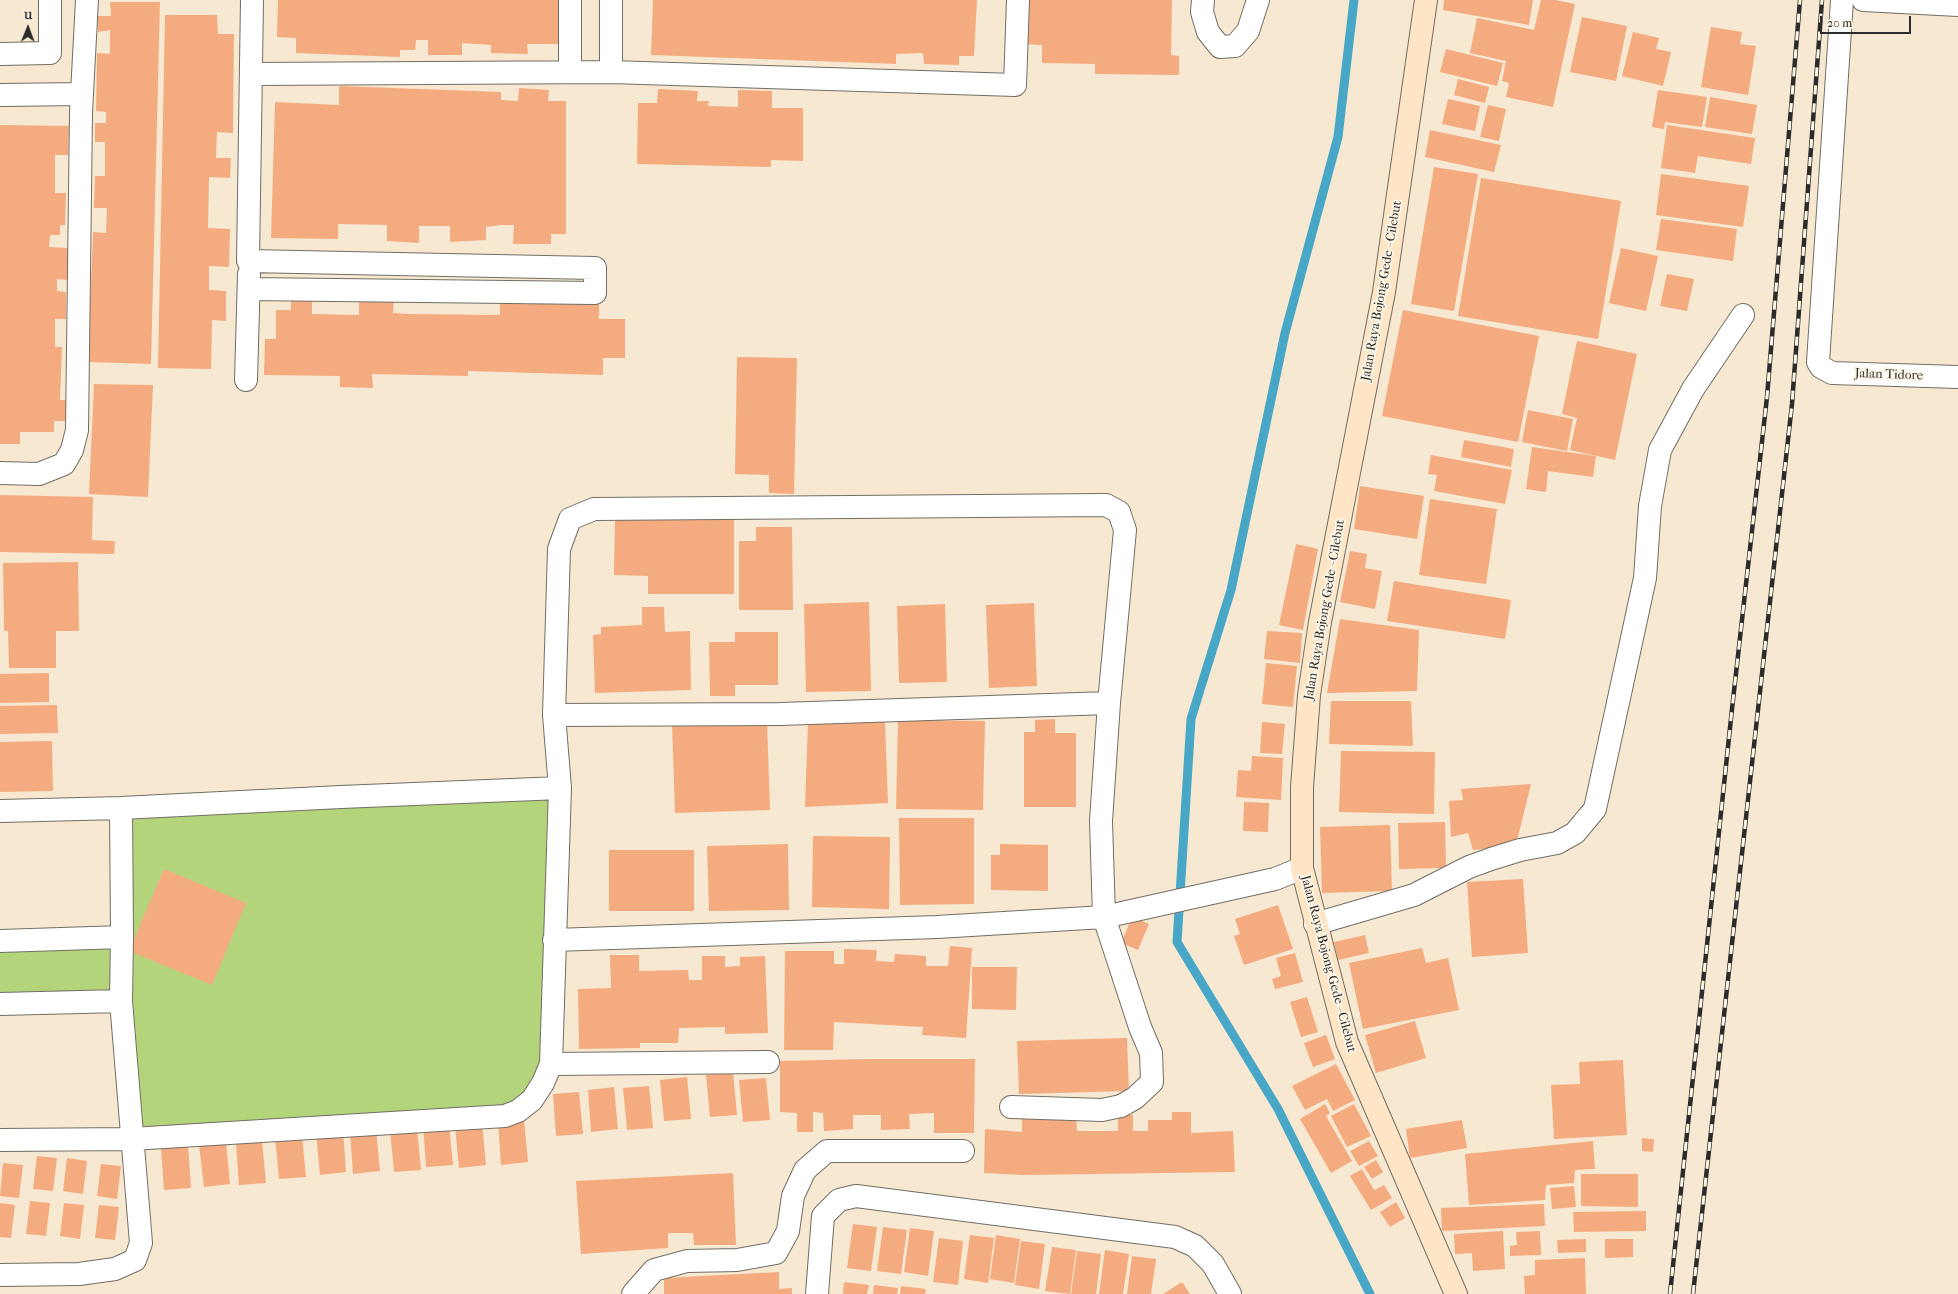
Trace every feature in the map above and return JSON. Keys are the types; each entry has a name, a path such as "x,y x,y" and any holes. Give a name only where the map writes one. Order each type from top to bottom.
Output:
{"main road":[{"name":"Jalan Raya Bojong Gede - Cilebut","path":"1426,0 1384,292 1320,622 1309,695 1302,787 1302,868 1315,924 1347,1042 1456,1294"}],"street":[{"path":"50,0 50,53"},
{"path":"0,473 39,474 64,464 72,450 77,430 82,94 87,0"},
{"path":"246,380 252,0"},
{"path":"570,0 570,72"},
{"path":"611,0 611,72"},
{"path":"252,74 611,72 1015,84 1018,0"},
{"path":"1202,0 1202,12 1208,32 1220,47 1235,46 1248,31 1258,0"},
{"name":"Jalan Tidore","path":"1842,0 1818,358 1821,367 1832,373 1958,377"},
{"path":"1863,0 1958,6"},
{"path":"0,54 84,54"},
{"path":"0,95 82,94"},
{"path":"248,261 595,268 596,293 248,289"},
{"path":"1315,924 1414,895 1469,867 1491,859 1520,850 1557,843 1575,833 1595,809 1645,578 1650,506 1660,450 1692,389 1743,315"},
{"path":"0,1140 132,1139 505,1116 518,1111 532,1100 543,1083 551,1064 560,788 554,715 559,549 570,519 594,509 1106,505 1119,512 1125,530 1109,703 1101,822 1104,917 1140,1028 1151,1053 1152,1082 1135,1098 1121,1106 1102,1110 1011,1107"},
{"path":"554,715 780,714 1109,703"},
{"path":"0,811 121,808 349,796 560,788"},
{"path":"0,1275 79,1274 115,1269 135,1260 141,1243 121,1001 121,808"},
{"path":"554,940 937,927 1104,917 1275,879 1302,868"},
{"path":"0,941 122,937"},
{"path":"0,1004 121,1001"},
{"path":"551,1064 768,1062"},
{"path":"632,1294 654,1270 687,1261 737,1260 776,1253 788,1231 793,1196 805,1170 827,1150 963,1151"},
{"path":"818,1294 823,1216 839,1200 856,1196 1175,1237 1196,1246 1213,1264 1230,1294"}],"green space":[{"path":"560,788 551,1064 518,1111 132,1139 121,1001 0,1004 0,941 122,937 121,808"}],"building":[{"path":"278,0 565,0 563,44 527,44 528,54 491,53 491,45 462,43 462,55 428,55 428,40 416,40 415,50 400,50 400,57 296,53 296,38 277,37"},
{"path":"653,0 977,0 974,56 959,56 959,65 924,64 923,53 896,54 896,64 651,55"},
{"path":"1027,0 1172,0 1171,55 1179,56 1179,75 1095,74 1095,64 1042,63 1042,45 1025,44"},
{"path":"1444,0 1533,0 1529,25 1443,10"},
{"path":"1541,0 1555,0 1575,4 1553,107 1506,97 1509,83 1502,81 1506,61 1470,53 1477,18 1534,30"},
{"path":"110,2 160,2 151,364 88,362 93,232 106,233 107,208 94,208 95,176 105,176 105,142 95,142 95,123 106,123 106,112 96,111 97,53 110,54 110,30 98,32 98,16 111,16"},
{"path":"165,15 217,15 218,34 234,34 233,133 217,132 216,158 231,158 230,178 209,177 208,228 230,229 229,267 209,266 209,290 226,291 226,321 212,320 211,369 158,368"},
{"path":"1582,17 1627,26 1616,81 1570,72"},
{"path":"1711,27 1742,32 1740,44 1756,46 1748,95 1701,87"},
{"path":"1633,32 1659,38 1656,49 1671,52 1663,86 1622,76"},
{"path":"1446,49 1503,63 1497,86 1440,72"},
{"path":"1458,79 1489,87 1485,103 1454,95"},
{"path":"339,86 501,92 501,100 518,101 519,88 549,90 548,101 566,101 566,234 551,234 551,244 513,244 514,225 501,225 486,227 486,240 450,242 450,226 419,226 419,243 387,241 387,225 338,224 338,239 271,238 275,102 339,105"},
{"path":"658,89 698,91 697,101 709,101 708,106 738,107 738,90 772,91 772,108 803,108 803,161 771,160 771,167 637,164 638,103 657,103"},
{"path":"1658,90 1707,97 1702,127 1665,122 1664,129 1652,127"},
{"path":"1710,97 1757,105 1752,134 1705,127"},
{"path":"1448,99 1480,106 1475,131 1442,124"},
{"path":"1488,105 1506,109 1499,141 1480,137"},
{"path":"0,125 69,126 68,155 55,155 55,193 66,193 65,225 60,225 60,235 50,235 49,247 68,248 68,280 57,279 57,291 66,292 66,319 55,319 55,347 62,347 60,400 68,400 68,421 54,421 54,432 20,432 20,444 0,444"},
{"path":"1667,125 1755,138 1751,164 1698,156 1695,173 1661,168"},
{"path":"1430,130 1501,145 1494,172 1425,157"},
{"path":"1434,167 1478,174 1454,311 1411,304"},
{"path":"1661,174 1749,186 1743,227 1656,215"},
{"path":"1481,178 1621,201 1598,339 1458,316"},
{"path":"1661,219 1737,229 1733,261 1656,250"},
{"path":"1621,248 1658,256 1646,311 1609,303"},
{"path":"1667,274 1694,279 1687,311 1660,306"},
{"path":"394,299 393,313 408,314 500,315 500,300 599,302 599,319 625,319 625,358 603,358 603,375 468,371 468,376 372,374 373,388 340,387 340,376 264,375 265,339 276,339 276,310 291,310 291,300 312,301 312,314 359,315 359,300"},
{"path":"1403,310 1539,336 1518,442 1382,416"},
{"path":"1577,341 1637,354 1615,460 1570,450 1577,418 1562,414"},
{"path":"737,357 797,358 794,494 769,493 769,475 735,474"},
{"path":"94,384 153,385 148,497 89,494"},
{"path":"1528,410 1573,419 1567,451 1522,442"},
{"path":"1464,440 1514,449 1511,467 1461,457"},
{"path":"1532,447 1596,456 1593,477 1548,471 1546,492 1526,489"},
{"path":"1431,455 1512,470 1505,504 1434,491 1437,475 1428,474"},
{"path":"1360,486 1424,496 1417,539 1354,529"},
{"path":"0,495 93,497 92,540 115,541 114,554 0,552"},
{"path":"1430,499 1497,509 1486,584 1419,575"},
{"path":"615,516 734,516 734,594 648,594 648,576 614,575"},
{"path":"756,527 792,527 793,610 739,610 739,541 756,541"},
{"path":"1296,544 1318,549 1303,630 1279,625"},
{"path":"1350,551 1367,554 1365,568 1382,571 1375,609 1340,602"},
{"path":"78,562 79,631 56,631 56,668 9,668 8,631 4,631 3,563"},
{"path":"1394,581 1511,600 1505,639 1387,621"},
{"path":"869,602 871,691 806,692 804,604"},
{"path":"1034,603 1037,686 989,688 986,605"},
{"path":"945,604 947,682 899,683 897,606"},
{"path":"642,607 664,607 665,632 690,631 691,690 595,693 593,635 601,634 601,627 642,625"},
{"path":"1340,619 1419,630 1417,691 1327,693"},
{"path":"1267,631 1302,633 1300,663 1264,659"},
{"path":"735,632 778,632 778,685 735,685 735,696 710,696 709,642 735,642"},
{"path":"1266,663 1297,666 1293,707 1262,704"},
{"path":"49,673 49,702 0,703 0,674"},
{"path":"1331,701 1411,701 1413,746 1329,744"},
{"path":"57,705 58,733 0,734 0,706"},
{"path":"1055,719 1055,733 1076,733 1076,807 1024,807 1024,732 1035,732 1035,720"},
{"path":"808,720 885,721 888,803 805,807"},
{"path":"898,720 985,721 983,810 896,809"},
{"path":"767,722 770,810 675,813 672,725"},
{"path":"1262,722 1285,724 1282,754 1260,753"},
{"path":"52,741 53,791 0,792 0,742"},
{"path":"1341,751 1435,752 1434,814 1339,812"},
{"path":"1252,756 1283,758 1281,800 1236,797 1238,770 1251,771"},
{"path":"1531,784 1516,845 1473,850 1468,833 1451,837 1449,801 1463,800 1461,789"},
{"path":"1244,802 1269,803 1268,832 1243,831"},
{"path":"899,818 974,818 974,904 900,905"},
{"path":"1445,822 1446,868 1399,869 1398,823"},
{"path":"1390,825 1392,891 1322,893 1320,827"},
{"path":"813,836 890,837 889,909 812,907"},
{"path":"788,844 789,910 709,911 707,846"},
{"path":"1000,844 1048,845 1048,891 991,890 991,855 1000,855"},
{"path":"609,850 694,850 694,911 609,911"},
{"path":"164,869 246,903 212,985 129,951"},
{"path":"1523,879 1528,953 1472,957 1467,882"},
{"path":"1278,905 1293,949 1244,965 1234,936 1240,934 1235,919"},
{"path":"1132,917 1149,924 1138,950 1121,943"},
{"path":"1365,935 1369,953 1338,960 1334,942"},
{"path":"950,946 972,948 966,1038 922,1035 923,1027 834,1022 833,1050 784,1050 785,951 834,951 834,964 844,964 844,949 877,950 876,961 894,962 895,954 926,956 926,966 948,966"},
{"path":"1422,948 1426,963 1448,958 1459,1010 1363,1029 1349,963"},
{"path":"1295,953 1303,982 1275,989 1272,979 1281,976 1276,958"},
{"path":"610,955 639,955 639,971 688,970 689,980 702,980 702,956 725,956 725,967 740,966 740,957 765,956 768,1033 725,1034 725,1027 679,1028 678,1043 640,1043 640,1048 579,1049 578,989 611,988"},
{"path":"972,967 1017,967 1016,1010 972,1009"},
{"path":"1307,997 1318,1032 1301,1037 1290,1002"},
{"path":"1415,1021 1426,1058 1376,1073 1365,1035"},
{"path":"1326,1035 1335,1059 1313,1067 1304,1043"},
{"path":"1127,1038 1129,1091 1019,1094 1017,1041"},
{"path":"975,1059 974,1133 934,1133 934,1113 909,1114 910,1129 881,1130 881,1115 853,1115 853,1129 824,1131 823,1113 813,1112 813,1132 797,1132 797,1113 780,1112 780,1061"},
{"path":"1623,1060 1627,1135 1554,1139 1551,1085 1580,1084 1579,1062"},
{"path":"1336,1064 1355,1100 1333,1111 1327,1099 1305,1110 1292,1086"},
{"path":"733,1072 737,1115 710,1117 706,1075"},
{"path":"687,1077 691,1119 664,1121 660,1080"},
{"path":"766,1078 770,1120 743,1122 739,1080"},
{"path":"649,1086 653,1128 627,1130 623,1088"},
{"path":"614,1087 618,1129 591,1132 588,1090"},
{"path":"579,1092 583,1134 556,1136 553,1094"},
{"path":"1325,1104 1330,1113 1326,1116 1352,1161 1331,1173 1300,1119"},
{"path":"1354,1104 1371,1136 1347,1147 1331,1116"},
{"path":"1172,1112 1191,1112 1191,1133 1233,1131 1235,1172 1023,1175 984,1173 985,1129 1022,1132 1022,1115 1076,1115 1077,1131 1118,1131 1118,1115 1133,1115 1133,1131 1148,1131 1148,1120 1172,1120"},
{"path":"524,1120 528,1162 501,1165 498,1122"},
{"path":"1462,1120 1467,1148 1410,1158 1406,1129"},
{"path":"449,1123 453,1165 426,1167 423,1125"},
{"path":"482,1123 486,1165 459,1168 455,1126"},
{"path":"417,1128 421,1170 394,1172 390,1130"},
{"path":"376,1129 380,1171 353,1174 350,1132"},
{"path":"343,1130 346,1172 320,1175 316,1133"},
{"path":"302,1135 306,1177 279,1179 275,1137"},
{"path":"1642,1138 1654,1139 1653,1152 1642,1151"},
{"path":"262,1141 266,1183 239,1185 236,1143"},
{"path":"1369,1141 1378,1156 1359,1166 1350,1151"},
{"path":"1593,1141 1595,1169 1575,1170 1574,1183 1546,1185 1545,1200 1469,1205 1465,1154"},
{"path":"226,1142 230,1184 204,1187 199,1145"},
{"path":"188,1145 191,1188 164,1190 161,1148"},
{"path":"37,1156 57,1158 53,1191 33,1189"},
{"path":"67,1158 87,1161 83,1194 63,1191"},
{"path":"1376,1160 1383,1172 1372,1179 1364,1167"},
{"path":"3,1163 23,1165 19,1198 0,1196"},
{"path":"101,1164 121,1166 117,1199 97,1196"},
{"path":"1362,1169 1374,1190 1384,1185 1392,1198 1371,1210 1350,1176"},
{"path":"733,1173 736,1245 694,1245 693,1233 668,1233 668,1248 581,1254 576,1181"},
{"path":"1581,1174 1638,1174 1638,1207 1581,1206"},
{"path":"1574,1186 1576,1207 1552,1209 1550,1188"},
{"path":"30,1201 50,1203 46,1236 26,1234"},
{"path":"1396,1202 1405,1218 1390,1227 1380,1212"},
{"path":"0,1203 15,1205 11,1238 0,1237"},
{"path":"64,1203 84,1205 80,1239 60,1236"},
{"path":"1544,1204 1545,1226 1442,1231 1441,1208"},
{"path":"99,1205 119,1207 115,1240 95,1238"},
{"path":"1646,1211 1646,1231 1574,1232 1573,1212"},
{"path":"853,1224 877,1227 871,1271 847,1268"},
{"path":"883,1227 907,1230 901,1274 877,1271"},
{"path":"910,1228 934,1231 928,1276 904,1272"},
{"path":"1503,1231 1505,1269 1473,1271 1472,1253 1455,1254 1454,1234"},
{"path":"1540,1231 1541,1255 1510,1256 1510,1246 1517,1245 1516,1232"},
{"path":"970,1235 994,1238 988,1283 964,1279"},
{"path":"996,1235 1020,1239 1014,1283 990,1279"},
{"path":"939,1238 963,1241 958,1285 933,1282"},
{"path":"1586,1239 1586,1252 1558,1253 1557,1240"},
{"path":"1605,1239 1633,1239 1633,1257 1605,1258"},
{"path":"1021,1241 1045,1244 1039,1289 1015,1285"},
{"path":"1052,1247 1076,1250 1070,1294 1045,1291"},
{"path":"1105,1250 1129,1254 1123,1294 1099,1294"},
{"path":"1077,1251 1101,1254 1096,1294 1071,1294"},
{"path":"1132,1256 1156,1259 1151,1294 1127,1294"},
{"path":"1585,1258 1586,1294 1525,1294 1524,1276 1535,1275 1535,1260"},
{"path":"779,1272 779,1289 792,1288 792,1294 664,1294 664,1278"},
{"path":"844,1282 869,1285 867,1294 843,1294"},
{"path":"1182,1282 1190,1294 1163,1294"},
{"path":"874,1285 898,1288 897,1294 873,1294"},
{"path":"901,1286 926,1289 925,1294 900,1294"}],"waterway":[{"path":"1354,0 1338,137 1285,333 1231,590 1191,719 1177,942 1278,1109 1370,1294"}],"railway":[{"path":"1670,1294 1732,709 1767,397 1800,0"},
{"path":"1693,1294 1792,404 1822,0"}]}
